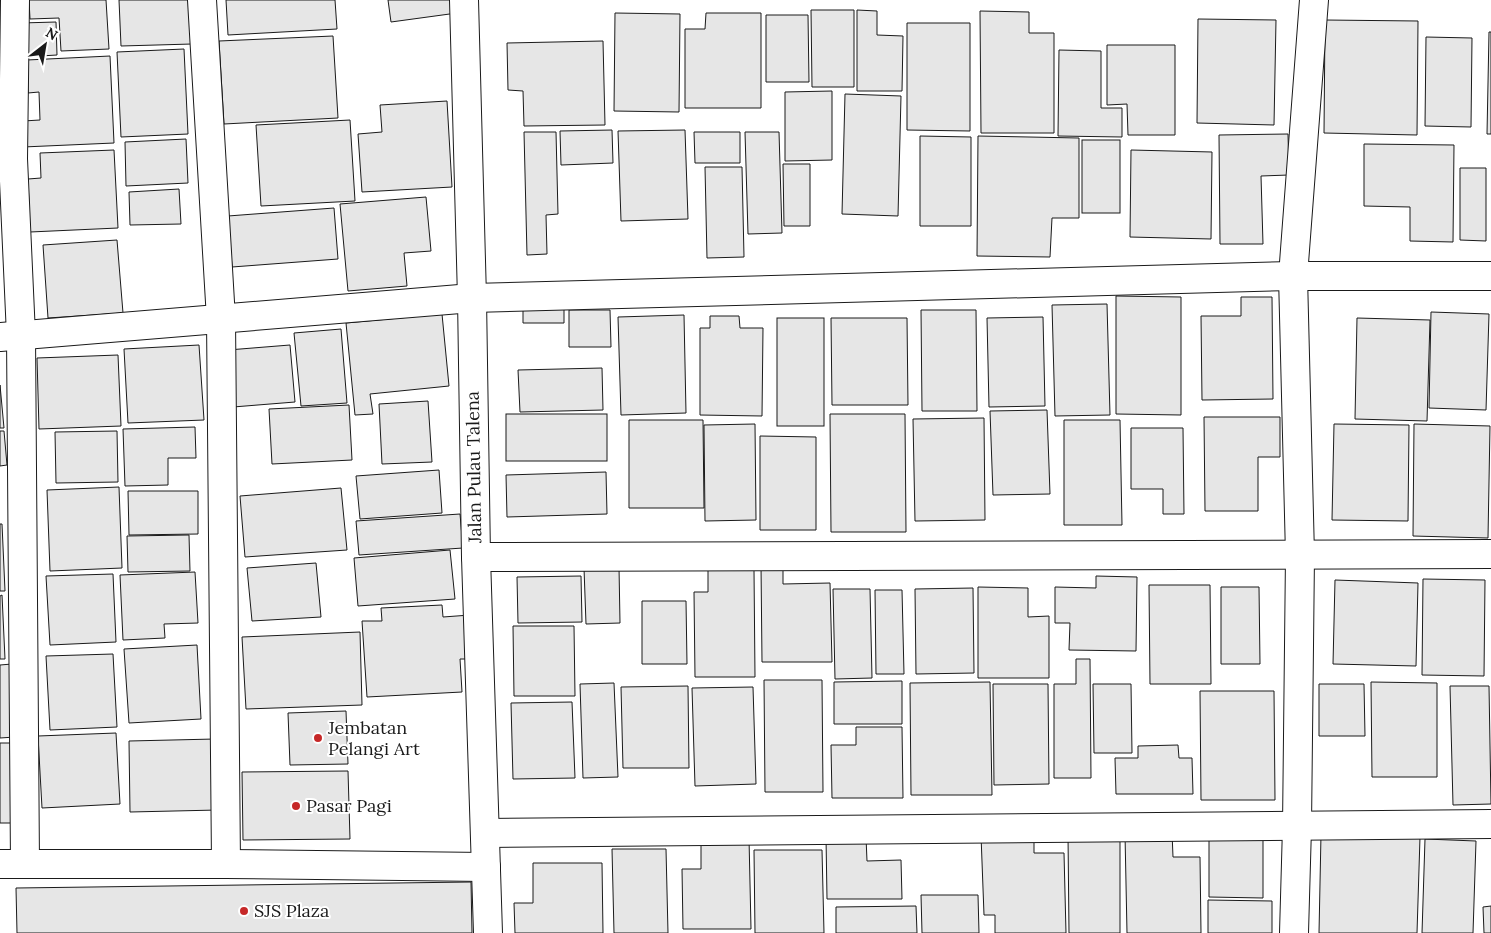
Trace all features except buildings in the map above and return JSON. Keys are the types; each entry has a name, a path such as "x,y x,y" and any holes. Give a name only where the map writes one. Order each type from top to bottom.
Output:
{"street":[{"path":"15,0 11,336 12,864 486,867"},
{"path":"202,0 222,319 226,864"},
{"name":"Jalan Pulau Talena","path":"464,0 472,298 476,557 488,933"},
{"path":"1294,933 1298,827 1300,555 1293,276 1314,0"},
{"path":"11,336 472,298 1293,276 1491,276"},
{"path":"476,557 1491,554"},
{"path":"485,833 1491,824"}],"place":[{"name":"Jembatan Pelangi Art","path":"318,738"},
{"name":"Pasar Pagi","path":"296,806"},
{"name":"SJS Plaza","path":"244,911"}]}
